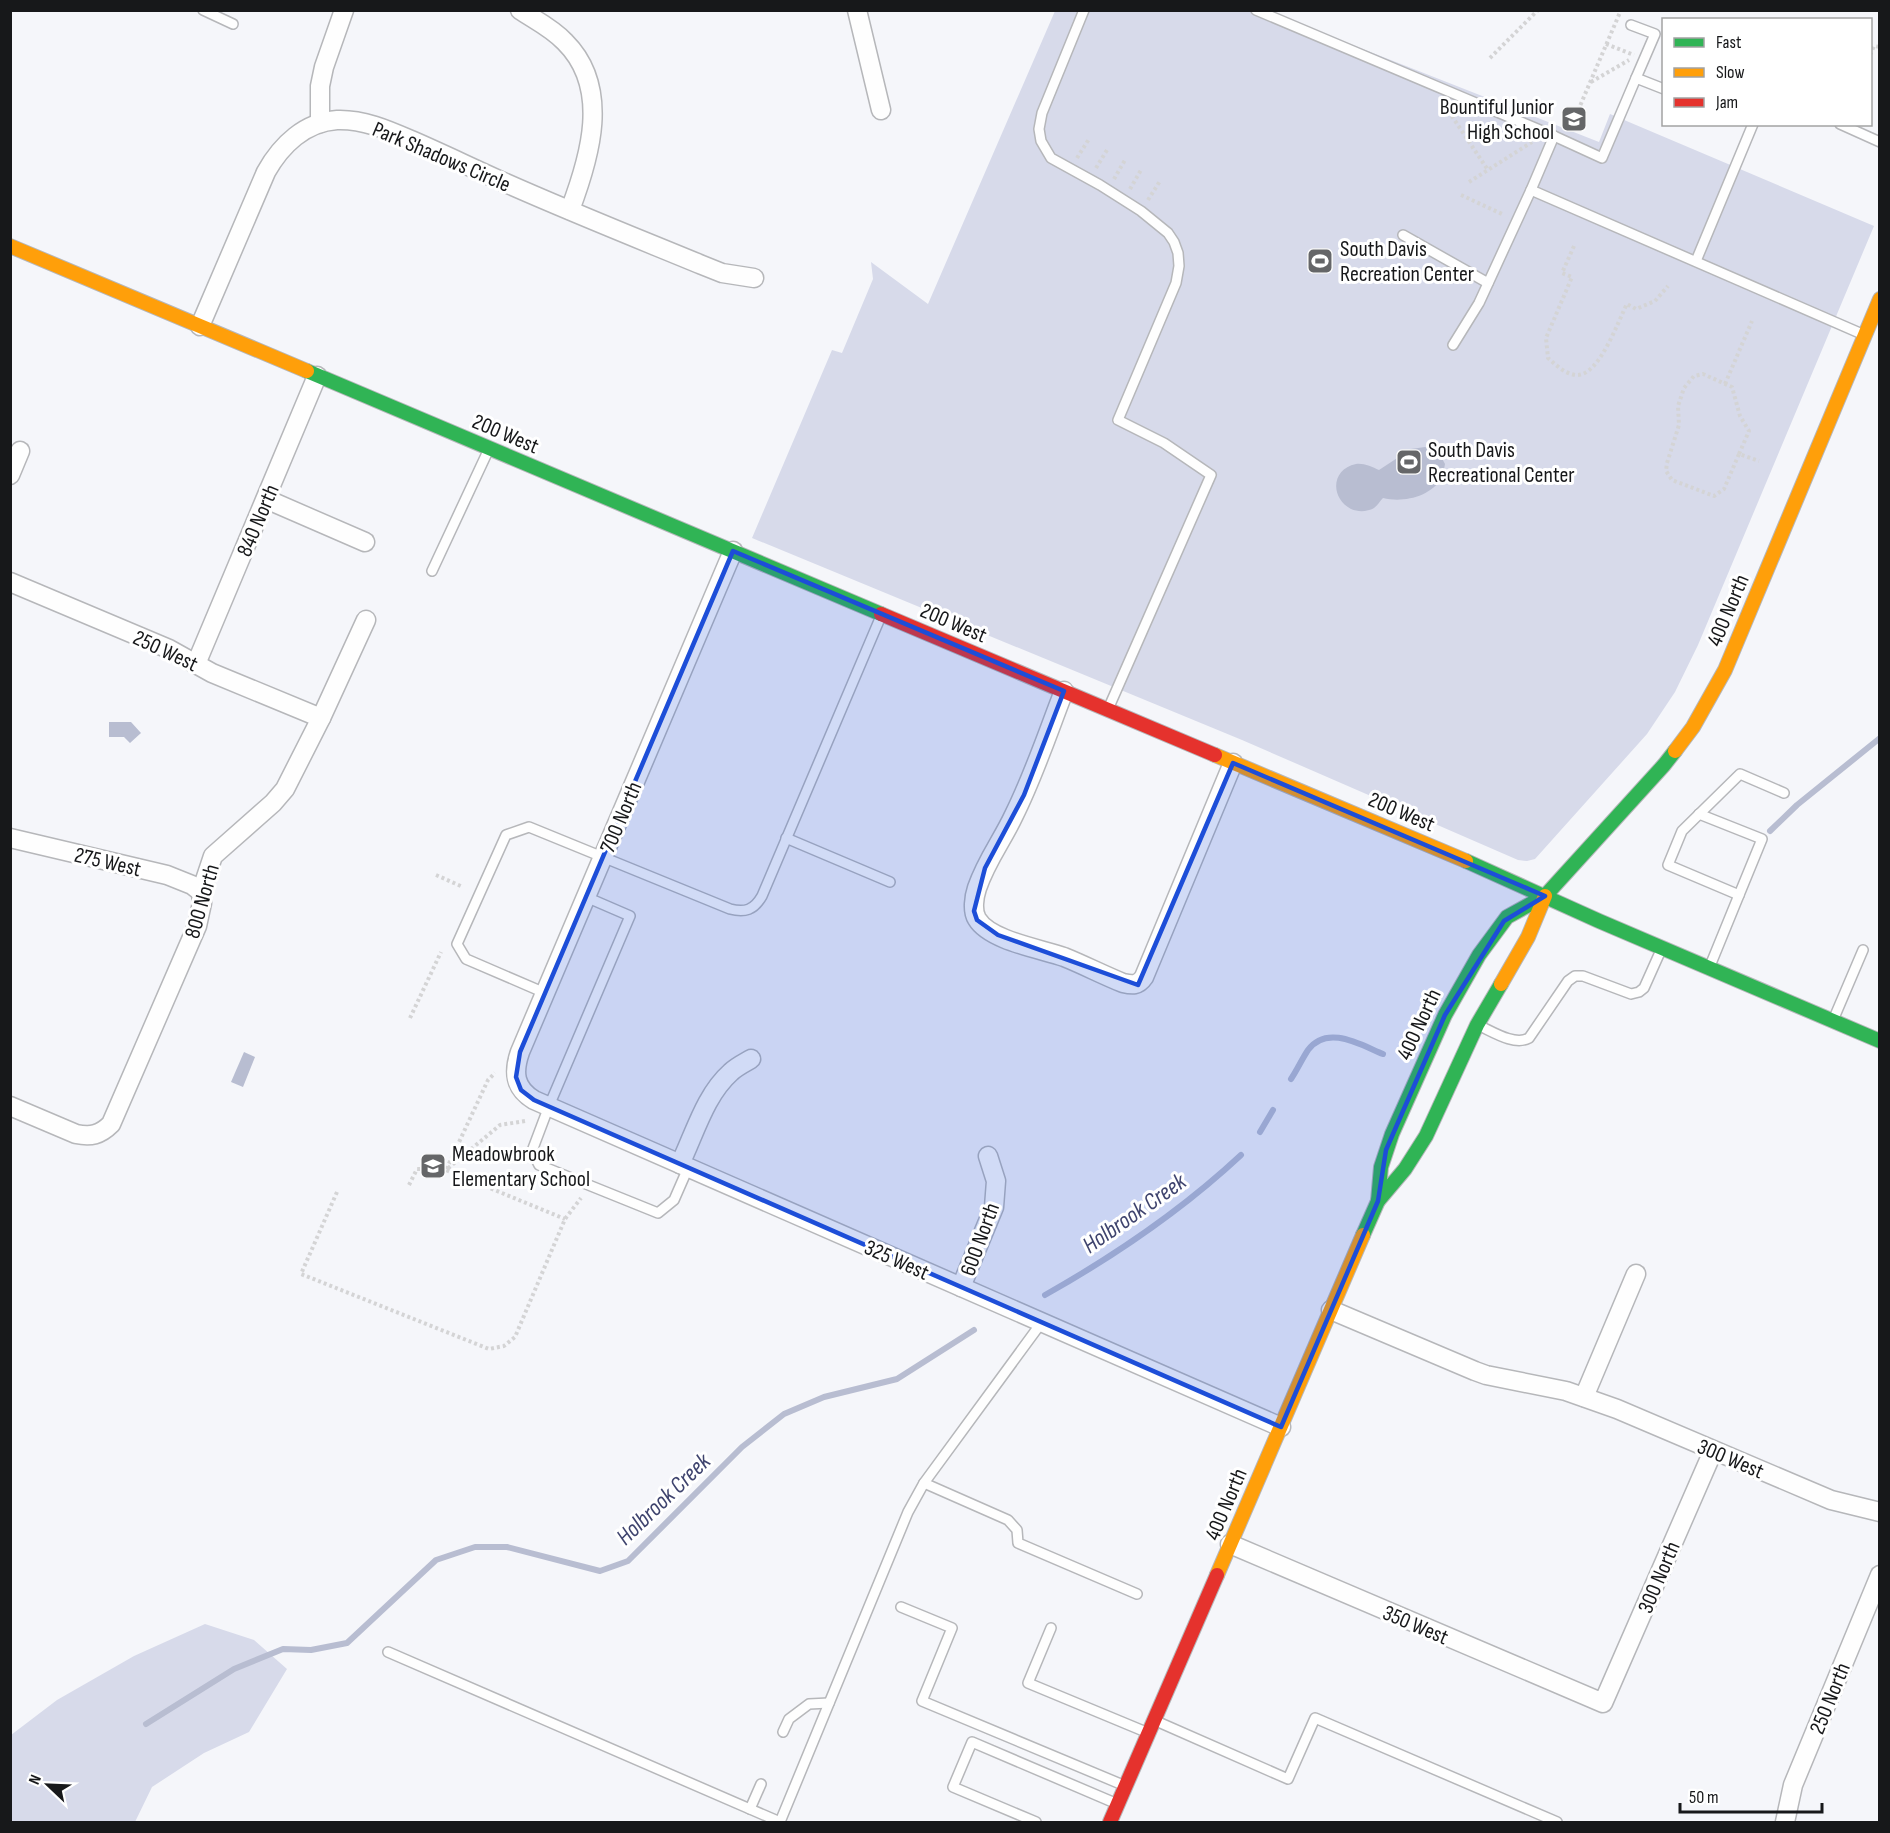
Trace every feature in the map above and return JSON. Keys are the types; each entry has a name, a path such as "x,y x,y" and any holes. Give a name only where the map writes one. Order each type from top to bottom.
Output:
{"main road":[{"name":"200 West","path":"10,246 1064,691 1880,1041"},
{"name":"400 North","path":"1378,1201 1381,1167 1392,1134 1436,1032 1479,955 1507,916 1545,896 1664,765 1704,709 1729,659 1880,299"},
{"path":"1864,335 1880,341"},
{"name":"400 North","path":"1110,1822 1378,1201 1405,1169 1426,1136 1477,1024 1528,938 1545,896"}],"street":[{"path":"320,123 320,86 324,67 344,10"},
{"path":"520,10 564,40 581,63 593,101 592,132 570,210"},
{"path":"857,10 881,110"},
{"name":"Park Shadows Circle","path":"200,326 266,171 275,156 302,131 320,123 335,120 351,120 384,129 722,273 754,278"},
{"name":"840 North","path":"196,664 317,375"},
{"path":"10,475 20,451"},
{"path":"266,499 365,542"},
{"name":"700 North","path":"517,1084 517,1061 733,551"},
{"name":"250 West","path":"10,582 169,649 212,673 321,718"},
{"name":"800 North","path":"10,1106 76,1134 95,1135 104,1131 111,1124 197,926 202,903 201,892 213,856 277,799 285,789 366,620"},
{"path":"1064,691 1023,795 1008,827 991,854 976,890 974,911 977,920 998,935 1061,956 1123,983 1133,985 1140,983 1233,763"},
{"name":"275 West","path":"10,838 167,875 180,879 201,892"},
{"path":"684,1166 708,1103 718,1085 732,1070 751,1059"},
{"name":"325 West","path":"517,1084 527,1096 549,1106 1281,1427"},
{"name":"600 North","path":"961,1287 994,1207 996,1181 988,1156"},
{"path":"1584,1397 1636,1275"},
{"name":"300 West","path":"1332,1310 1486,1375 1548,1386 1584,1397 1831,1500 1880,1512"},
{"name":"300 North","path":"1603,1703 1713,1450"},
{"name":"350 West","path":"1230,1544 1603,1703"},
{"name":"250 North","path":"1785,1822 1793,1785 1880,1575"}],"lane":[{"path":"202,10 233,24"},
{"path":"1084,10 1041,113 1039,129 1041,141 1051,158 1141,211 1168,233 1178,253 1179,266 1176,283 1118,420 1164,443 1211,475 1108,710"},
{"path":"1256,10 1602,158 1655,34 1631,25"},
{"path":"1636,78 1662,88"},
{"path":"1696,261 1752,126"},
{"path":"1844,126 1880,142"},
{"path":"1453,345 1479,303 1554,136"},
{"path":"1531,190 1864,335"},
{"path":"1403,235 1488,283"},
{"path":"432,571 489,448"},
{"path":"545,993 466,959 457,944 506,835 529,827 730,909 749,910 762,896 882,614"},
{"path":"1739,895 1668,865 1682,831 1740,774 1784,793"},
{"path":"1699,814 1762,839 1709,968"},
{"path":"786,838 890,882"},
{"path":"586,897 630,916 532,1151 540,1166 658,1213 674,1200 684,1166"},
{"path":"1477,1024 1516,1041 1525,1041 1532,1035 1568,981 1575,976 1583,976 1631,994 1639,992 1644,988 1662,948"},
{"path":"1833,1021 1863,950"},
{"path":"388,1652 780,1822 908,1512 924,1483 1042,1322"},
{"path":"924,1483 1008,1520 1017,1530 1018,1543 1137,1594"},
{"path":"901,1607 952,1628 922,1701 1125,1786"},
{"path":"1051,1628 1028,1683 1151,1726 1288,1779 1315,1718 1557,1822"},
{"path":"783,1732 789,1719 808,1704 829,1703"},
{"path":"1036,1822 953,1787 972,1742 1118,1804"},
{"path":"750,1809 761,1784"}],"path":[{"path":"1490,58 1538,10"},
{"path":"1571,127 1621,10"},
{"path":"1590,83 1636,55 1606,44"},
{"path":"1442,102 1488,170"},
{"path":"1071,169 1089,139"},
{"path":"1468,182 1532,142"},
{"path":"1089,179 1107,150"},
{"path":"1107,190 1125,160"},
{"path":"1123,200 1141,170"},
{"path":"1141,211 1160,181"},
{"path":"1461,195 1502,214"},
{"path":"1574,246 1562,273 1572,277 1546,338 1548,358 1560,369 1577,375 1588,371 1602,356 1627,304 1636,309 1655,301 1668,286"},
{"path":"1725,384 1752,321"},
{"path":"1703,374 1732,387 1740,416 1749,431 1739,454 1725,489 1714,496 1672,480 1666,471 1679,425 1678,406 1684,388 1694,376 1703,374"},
{"path":"1739,454 1760,461"},
{"path":"436,875 463,887"},
{"path":"410,1018 441,952"},
{"path":"446,1170 488,1080 495,1073"},
{"path":"446,1170 500,1125 525,1121"},
{"path":"409,1185 417,1169 446,1170 565,1219"},
{"path":"337,1192 301,1274 489,1349 504,1346 514,1337 565,1219 581,1198"}],"highlighted area":[{"path":"733,551 1064,691 1024,795 985,868 974,911 977,920 998,935 1138,985 1233,763 1545,896 1504,921 1445,1015 1386,1150 1378,1201 1281,1427 534,1100 521,1090 516,1077 520,1052"}],"shaded area":[{"path":"1055,11 1266,11 1599,142 1610,114 1874,226 1698,645 1675,692 1647,734 1535,859 1518,860 1242,740 752,538 832,350 842,353 873,279 871,262 928,304"},
{"path":"1425,447 1438,451 1445,464 1442,478 1431,490 1407,499 1383,498 1374,508 1365,511 1351,509 1339,498 1336,484 1342,472 1348,467 1362,464 1379,470 1411,449"},
{"path":"109,722 131,722 141,733 130,743 124,737 109,737"},
{"path":"244,1052 255,1057 243,1087 231,1082"},
{"path":"205,1624 254,1640 287,1669 249,1732 204,1753 152,1787 135,1822 11,1822 11,1735 57,1700 134,1656"}],"waterway":[{"name":"Holbrook Creek","path":"1770,831 1797,805 1880,738"},
{"path":"1291,1079 1308,1050 1316,1042 1325,1038 1334,1037 1355,1042 1383,1054"},
{"path":"1260,1132 1273,1110"},
{"name":"Holbrook Creek","path":"1045,1295 1147,1231 1195,1195 1241,1155"},
{"name":"Holbrook Creek","path":"146,1724 234,1669 283,1649 311,1650 347,1643 436,1560 475,1547 507,1547 600,1571 628,1561 742,1447 784,1414 824,1397 897,1379 974,1330"}],"traffic: fast":[{"path":"307,371 881,614"},
{"path":"1378,1201 1381,1167 1392,1134 1445,1015 1479,955 1507,917 1545,896 1675,751"},
{"path":"1466,861 1599,921 1880,1041"},
{"path":"1363,1235 1378,1201 1405,1169 1426,1136 1477,1025 1501,984"}],"traffic: slow":[{"path":"10,246 307,371"},
{"path":"1675,751 1693,727 1725,670 1880,299"},
{"path":"1215,755 1466,861"},
{"path":"1501,984 1528,937 1545,896"},
{"path":"1217,1575 1363,1235"}],"traffic: jam":[{"path":"881,614 1215,755"},
{"path":"1110,1822 1217,1575"}],"place":[{"name":"Bountiful Junior High School","path":"1574,119"},
{"name":"South Davis Recreation Center","path":"1320,261"},
{"name":"South Davis Recreational Center","path":"1409,462"},
{"name":"Meadowbrook Elementary School","path":"433,1166"}]}
